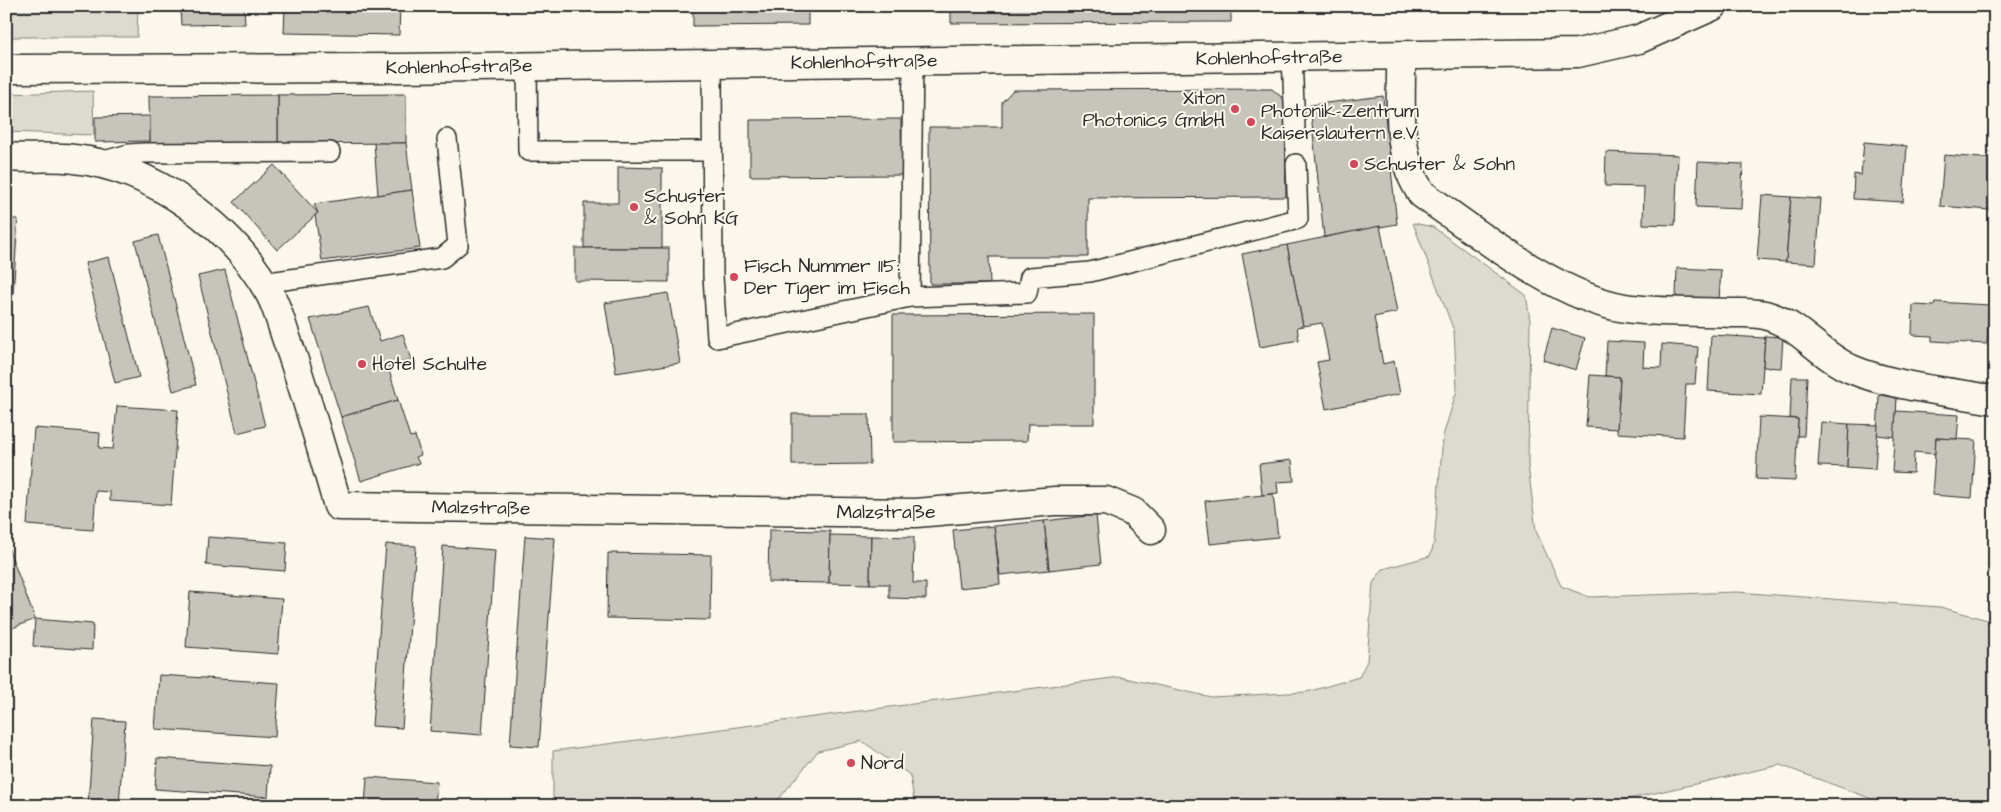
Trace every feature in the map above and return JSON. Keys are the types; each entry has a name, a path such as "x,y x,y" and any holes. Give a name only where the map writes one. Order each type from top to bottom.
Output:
{"street":[{"name":"Kohlenhofstraße","path":"6,68 527,66 1578,53 1639,39 1713,6"},
{"path":"1401,56 1402,137 1407,168 1413,182 1422,194 1536,272 1577,293 1597,301 1625,308 1763,314 1798,331 1827,356 1851,369 1884,379 1995,400"},
{"name":"Malzstraße","path":"6,157 74,159 135,176 165,190 210,220 239,250 270,294 296,366 338,506 916,514 1056,501 1106,501 1134,512 1151,530"}],"lane":[{"path":"1292,57 1295,128"},
{"path":"910,297 913,62"},
{"path":"712,64 713,276 716,338 910,297 1027,293 1030,277 1090,272 1298,219 1296,164"},
{"path":"527,66 528,151 712,151"},
{"path":"262,283 442,258 458,245 447,139"},
{"path":"96,164 128,154 144,153 330,152"}],"shaded area":[{"path":"6,6 138,6 137,37 6,37"},
{"path":"93,91 94,135 6,132 6,94"},
{"path":"1413,223 1433,227 1526,295 1530,320 1528,465 1536,531 1561,586 1589,597 1736,592 1940,607 1995,622 1995,806 1891,806 1780,765 1597,806 915,806 910,775 862,741 818,751 773,806 553,806 553,751 1120,677 1211,697 1307,692 1359,677 1367,661 1373,583 1383,569 1430,556 1434,544 1443,436 1457,390 1454,331"}],"building":[{"path":"180,6 244,6 245,24 181,25"},
{"path":"285,6 400,6 399,35 284,33"},
{"path":"693,6 808,6 808,25 693,26"},
{"path":"951,6 1231,6 1231,22 951,23"},
{"path":"1272,89 1285,100 1286,197 1088,198 1088,257 989,257 990,284 930,284 929,127 1002,127 1002,102 1013,90"},
{"path":"406,94 406,143 278,144 278,95"},
{"path":"278,95 278,144 150,145 149,96"},
{"name":"Schuster & Sohn","path":"1383,96 1397,224 1324,237 1310,105"},
{"path":"150,116 150,141 95,142 95,117"},
{"path":"901,119 902,175 750,176 750,120"},
{"path":"1864,142 1907,146 1903,202 1853,199 1854,174 1861,175"},
{"path":"374,143 406,143 412,190 378,195"},
{"path":"1995,143 1995,178 1992,178"},
{"path":"1606,152 1678,155 1675,225 1643,224 1644,187 1605,186"},
{"path":"1944,155 1994,159 1990,210 1940,206"},
{"path":"1698,162 1743,164 1741,209 1696,207"},
{"path":"274,165 318,213 277,250 234,202"},
{"path":"618,167 662,168 662,248 584,248 584,203 618,203"},
{"path":"412,190 420,248 322,261 315,215 318,213 314,204"},
{"path":"1762,195 1791,197 1786,262 1757,260"},
{"path":"1791,197 1821,199 1816,264 1786,262"},
{"path":"6,219 18,219 13,295 6,294"},
{"path":"1380,226 1397,312 1374,317 1383,364 1394,361 1400,394 1326,409 1317,362 1329,360 1322,323 1303,326 1287,245"},
{"path":"158,235 196,385 173,391 135,241"},
{"path":"1287,245 1303,326 1297,327 1299,340 1260,347 1242,254"},
{"path":"575,248 669,248 669,282 575,281"},
{"path":"109,257 139,377 115,383 85,263"},
{"path":"1677,268 1721,270 1719,299 1676,297"},
{"path":"225,270 265,426 237,433 198,276"},
{"path":"668,293 680,363 616,373 605,303"},
{"path":"1935,302 1989,305 1987,344 1932,341 1932,336 1912,335 1913,305 1934,306"},
{"name":"Hotel Schulte","path":"369,307 380,341 403,334 411,360 388,367 398,400 341,417 310,319"},
{"path":"1094,314 1094,424 1028,424 1027,441 893,442 893,315"},
{"path":"1552,328 1585,338 1576,370 1543,360"},
{"path":"1711,335 1765,338 1761,394 1708,391"},
{"path":"1765,336 1783,337 1781,368 1763,367"},
{"path":"1607,341 1644,343 1643,367 1661,368 1662,344 1698,347 1695,384 1686,384 1683,437 1617,433 1620,377 1605,376"},
{"path":"1590,375 1620,377 1617,429 1586,427"},
{"path":"1792,377 1807,377 1804,436 1797,436 1798,419 1790,418"},
{"path":"1879,395 1897,395 1895,437 1877,435"},
{"path":"398,400 410,437 415,436 421,455 416,457 419,463 361,481 341,417"},
{"path":"117,406 178,410 171,505 110,501 110,492 96,491 93,530 27,525 34,428 100,433 99,448 113,449"},
{"path":"1896,411 1959,415 1957,439 1936,438 1935,454 1914,452 1913,473 1892,472"},
{"path":"792,414 869,414 870,464 792,465"},
{"path":"1759,417 1798,419 1795,481 1756,479"},
{"path":"1821,422 1849,424 1847,467 1818,466"},
{"path":"1849,424 1878,425 1875,469 1847,467"},
{"path":"1936,438 1976,440 1972,498 1932,495"},
{"path":"1292,460 1294,481 1277,482 1278,493 1262,495 1259,464"},
{"path":"1273,494 1278,537 1210,544 1205,501"},
{"path":"1096,515 1101,564 1049,570 1044,521"},
{"path":"1044,521 1049,570 1000,575 994,526"},
{"path":"994,526 1000,584 959,588 953,530"},
{"path":"769,530 830,531 829,583 768,582"},
{"path":"830,535 871,536 870,584 829,583"},
{"path":"525,536 555,538 539,747 510,745"},
{"path":"871,536 914,537 913,583 926,583 926,599 889,598 889,584 870,584"},
{"path":"208,537 287,543 285,571 206,565"},
{"path":"6,542 35,619 10,629 6,619"},
{"path":"386,544 416,546 402,728 372,726"},
{"path":"443,546 495,550 482,735 430,731"},
{"path":"608,553 711,555 710,620 607,618"},
{"path":"190,592 282,599 278,654 186,647"},
{"path":"35,619 93,624 92,650 33,646"},
{"path":"159,675 279,683 275,737 155,729"},
{"path":"94,719 125,721 119,806 88,806"},
{"path":"157,758 270,766 268,797 155,789"},
{"path":"367,777 437,782 435,806 365,806"},
{"path":"289,801 345,806 289,806"}],"place":[{"name":"Xiton Photonics GmbH","path":"1235,109"},
{"name":"Photonik-Zentrum Kaiserslautern e.V.","path":"1251,122"},
{"name":"Schuster & Sohn","path":"1354,164"},
{"name":"Schuster & Sohn KG","path":"634,207"},
{"name":"Fisch Nummer 115: Der Tiger im Fisch","path":"734,277"},
{"name":"Hotel Schulte","path":"362,364"},
{"name":"Nord","path":"851,763"}]}
